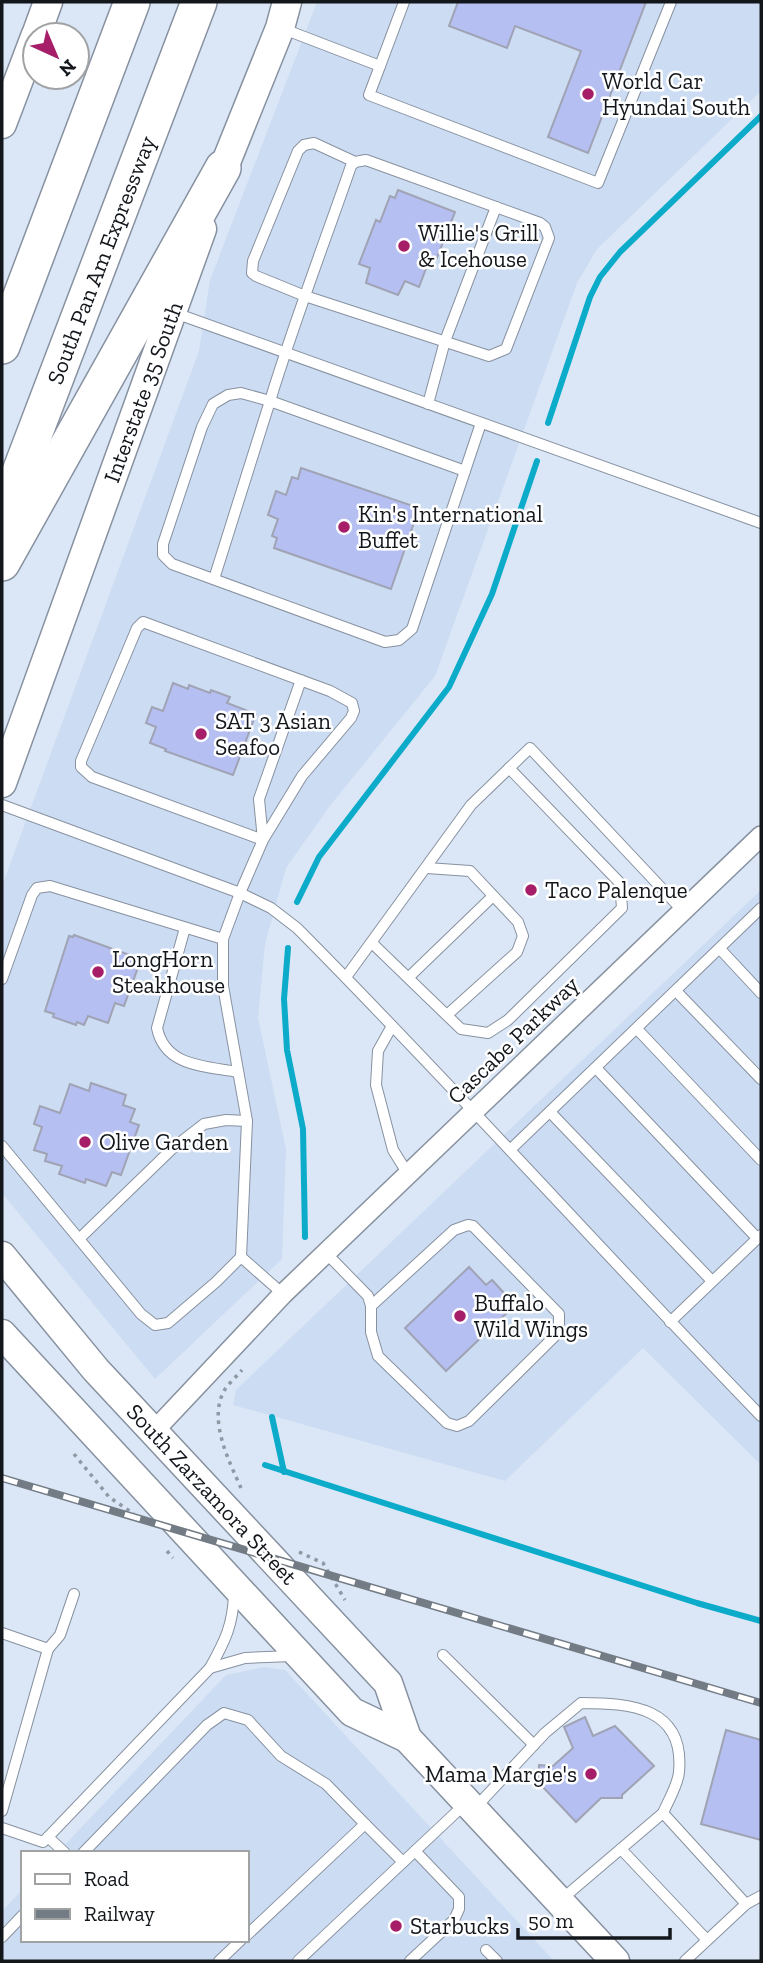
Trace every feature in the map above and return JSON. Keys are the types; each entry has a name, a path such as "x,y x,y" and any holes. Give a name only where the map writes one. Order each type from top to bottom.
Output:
{"highway":[{"path":"101,82 122,2"},
{"path":"2,345 132,2"},
{"name":"South Pan Am Expressway","path":"2,519 199,2"},
{"path":"2,563 223,168"}],"main road":[{"path":"41,21 48,2"},
{"name":"Interstate 35 South","path":"2,783 223,168 283,15"},
{"path":"2,124 21,73"},
{"name":"South Zarzamora Street","path":"2,1256 96,1370 388,1684 407,1738"},
{"name":"South Zarzamora Street","path":"2,1334 352,1712 407,1738 615,1961"}],"street":[{"name":"Cascabe Parkway","path":"153,1432 283,1294 761,836"}],"lane":[{"path":"404,2 369,95 598,183 671,2"},
{"path":"283,15 380,66"},
{"path":"314,143 355,162 366,160 545,227 549,237 506,349 489,356 305,296 252,273 253,261 298,151 304,145 314,143"},
{"path":"214,579 285,352 351,166 355,162"},
{"path":"428,404 445,341 496,207"},
{"path":"172,312 761,523"},
{"path":"465,471 270,401 241,393 228,395 213,404 202,427 163,544 163,555 172,564 384,642 399,640 412,629 465,471 481,423"},
{"path":"2,1146 141,1314 155,1325 168,1323 241,1257 247,1121 223,986 223,939 263,841 302,776 351,718 354,710 352,703 330,691 143,622 137,628 81,761 81,768 92,777 263,841"},
{"path":"263,841 259,799 301,680"},
{"path":"346,977 471,805 530,748 684,911"},
{"path":"372,943 461,1029 488,1033 508,1020 621,908 620,883 509,768"},
{"path":"2,805 240,892 271,908 297,928 474,1111 761,1416"},
{"path":"427,868 470,871 518,922 523,936 517,952 447,1015"},
{"path":"2,979 32,895 37,888 50,886 223,939"},
{"path":"409,977 493,896"},
{"path":"510,1150 761,908"},
{"path":"185,928 157,1028 160,1042 167,1051 184,1062 238,1072"},
{"path":"720,949 761,993"},
{"path":"676,990 761,1079"},
{"path":"392,1026 378,1051 376,1085 393,1150 408,1174"},
{"path":"637,1029 761,1160"},
{"path":"596,1068 759,1236 670,1322"},
{"path":"551,1111 712,1281"},
{"path":"79,1239 173,1148 205,1124 226,1120 247,1121"},
{"path":"326,1253 368,1296 371,1306 371,1332 378,1356 447,1423 457,1426 469,1422 555,1336 559,1326 559,1314 468,1225 454,1230 371,1306"},
{"path":"241,1257 283,1294"},
{"path":"2,1828 43,1842 210,1668 232,1622 234,1585"},
{"path":"2,1811 48,1648 60,1635 74,1594"},
{"path":"2,1633 48,1648"},
{"path":"443,1655 534,1745"},
{"path":"210,1668 245,1658 300,1656"},
{"path":"298,1961 415,1851 470,1806 581,1703 611,1703 637,1707 664,1721 676,1739 680,1774 663,1813 559,1902"},
{"path":"85,1851 207,1725 224,1713 248,1720 282,1756 326,1784 403,1862"},
{"path":"663,1813 746,1903"},
{"path":"248,1934 365,1824"},
{"path":"48,1837 63,1851"},
{"path":"621,1849 707,1940"},
{"path":"410,1961 454,1920 459,1909 459,1897 415,1851"},
{"path":"685,1961 746,1903 761,1896"},
{"path":"2,1937 21,1917"},
{"path":"219,1961 239,1942"},
{"path":"486,1950 497,1961"}],"path":[{"path":"242,1370 223,1393 218,1422 232,1469 243,1493"},
{"path":"74,1454 109,1497 140,1518"},
{"path":"165,1548 173,1558"},
{"path":"297,1551 323,1563 347,1603"}],"shaded area":[{"path":"317,2 761,2 761,91 597,249 577,283 435,676 329,807 286,868 265,944 258,1018 286,1149 282,1259 155,1379 2,1193 2,886 199,351 210,280"},
{"path":"761,890 761,1465 643,1348 505,1481 233,1405 236,1390"},
{"path":"264,1667 285,1670 554,1961 2,1961 2,1911 21,1891 21,1942 248,1942 248,1851 59,1851 226,1675"}],"building":[{"name":"World Car Hyundai South","path":"458,2 646,2 588,153 548,137 581,51 515,26 507,48 449,26"},
{"name":"Willie's Grill & Icehouse","path":"398,190 455,212 436,260 430,258 419,287 405,281 398,295 366,283 370,268 359,264 376,220 380,222 390,196 395,198"},
{"name":"Kin's International Buffet","path":"301,468 419,508 391,589 274,548 277,538 272,536 278,519 268,515 276,491 286,495 292,477 298,479"},
{"name":"SAT 3 Asian Seafoo","path":"173,683 188,689 189,685 210,693 211,690 230,697 227,703 256,714 233,775 150,743 156,727 146,723 152,707 163,711"},
{"name":"LongHorn Steakhouse","path":"74,935 141,959 124,1006 115,1003 108,1023 88,1016 84,1025 77,1022 76,1025 53,1017 54,1014 45,1011 69,936"},
{"name":"Olive Garden","path":"91,1083 126,1095 123,1105 135,1109 130,1122 139,1125 121,1175 112,1172 106,1186 86,1179 85,1183 59,1174 62,1166 45,1161 47,1154 34,1150 42,1127 34,1124 40,1106 60,1113 70,1084 89,1091"},
{"name":"Buffalo Wild Wings","path":"469,1267 486,1285 492,1280 515,1305 446,1371 405,1328"},
{"name":"Mama Margie's","path":"585,1717 593,1736 615,1726 654,1766 622,1795 622,1798 601,1798 576,1822 538,1782 539,1765 553,1766 573,1748 564,1727"},
{"path":"726,1730 761,1740 761,1840 701,1824"}],"waterway":[{"path":"548,423 590,297 600,277 620,252 761,116"},
{"path":"297,902 319,857 449,687 492,594 537,461"},
{"path":"288,948 284,999 287,1050 303,1129 305,1237"},
{"path":"272,1417 284,1472"},
{"path":"265,1465 761,1621"}],"railway":[{"path":"2,1478 761,1703"}],"place":[{"name":"World Car Hyundai South","path":"588,94"},
{"name":"Willie's Grill & Icehouse","path":"404,246"},
{"name":"Kin's International Buffet","path":"344,527"},
{"name":"SAT 3 Asian Seafoo","path":"201,734"},
{"name":"Taco Palenque","path":"531,890"},
{"name":"LongHorn Steakhouse","path":"98,972"},
{"name":"Olive Garden","path":"85,1142"},
{"name":"Buffalo Wild Wings","path":"460,1316"},
{"name":"Mama Margie's","path":"591,1774"},
{"name":"Starbucks","path":"396,1926"}]}
